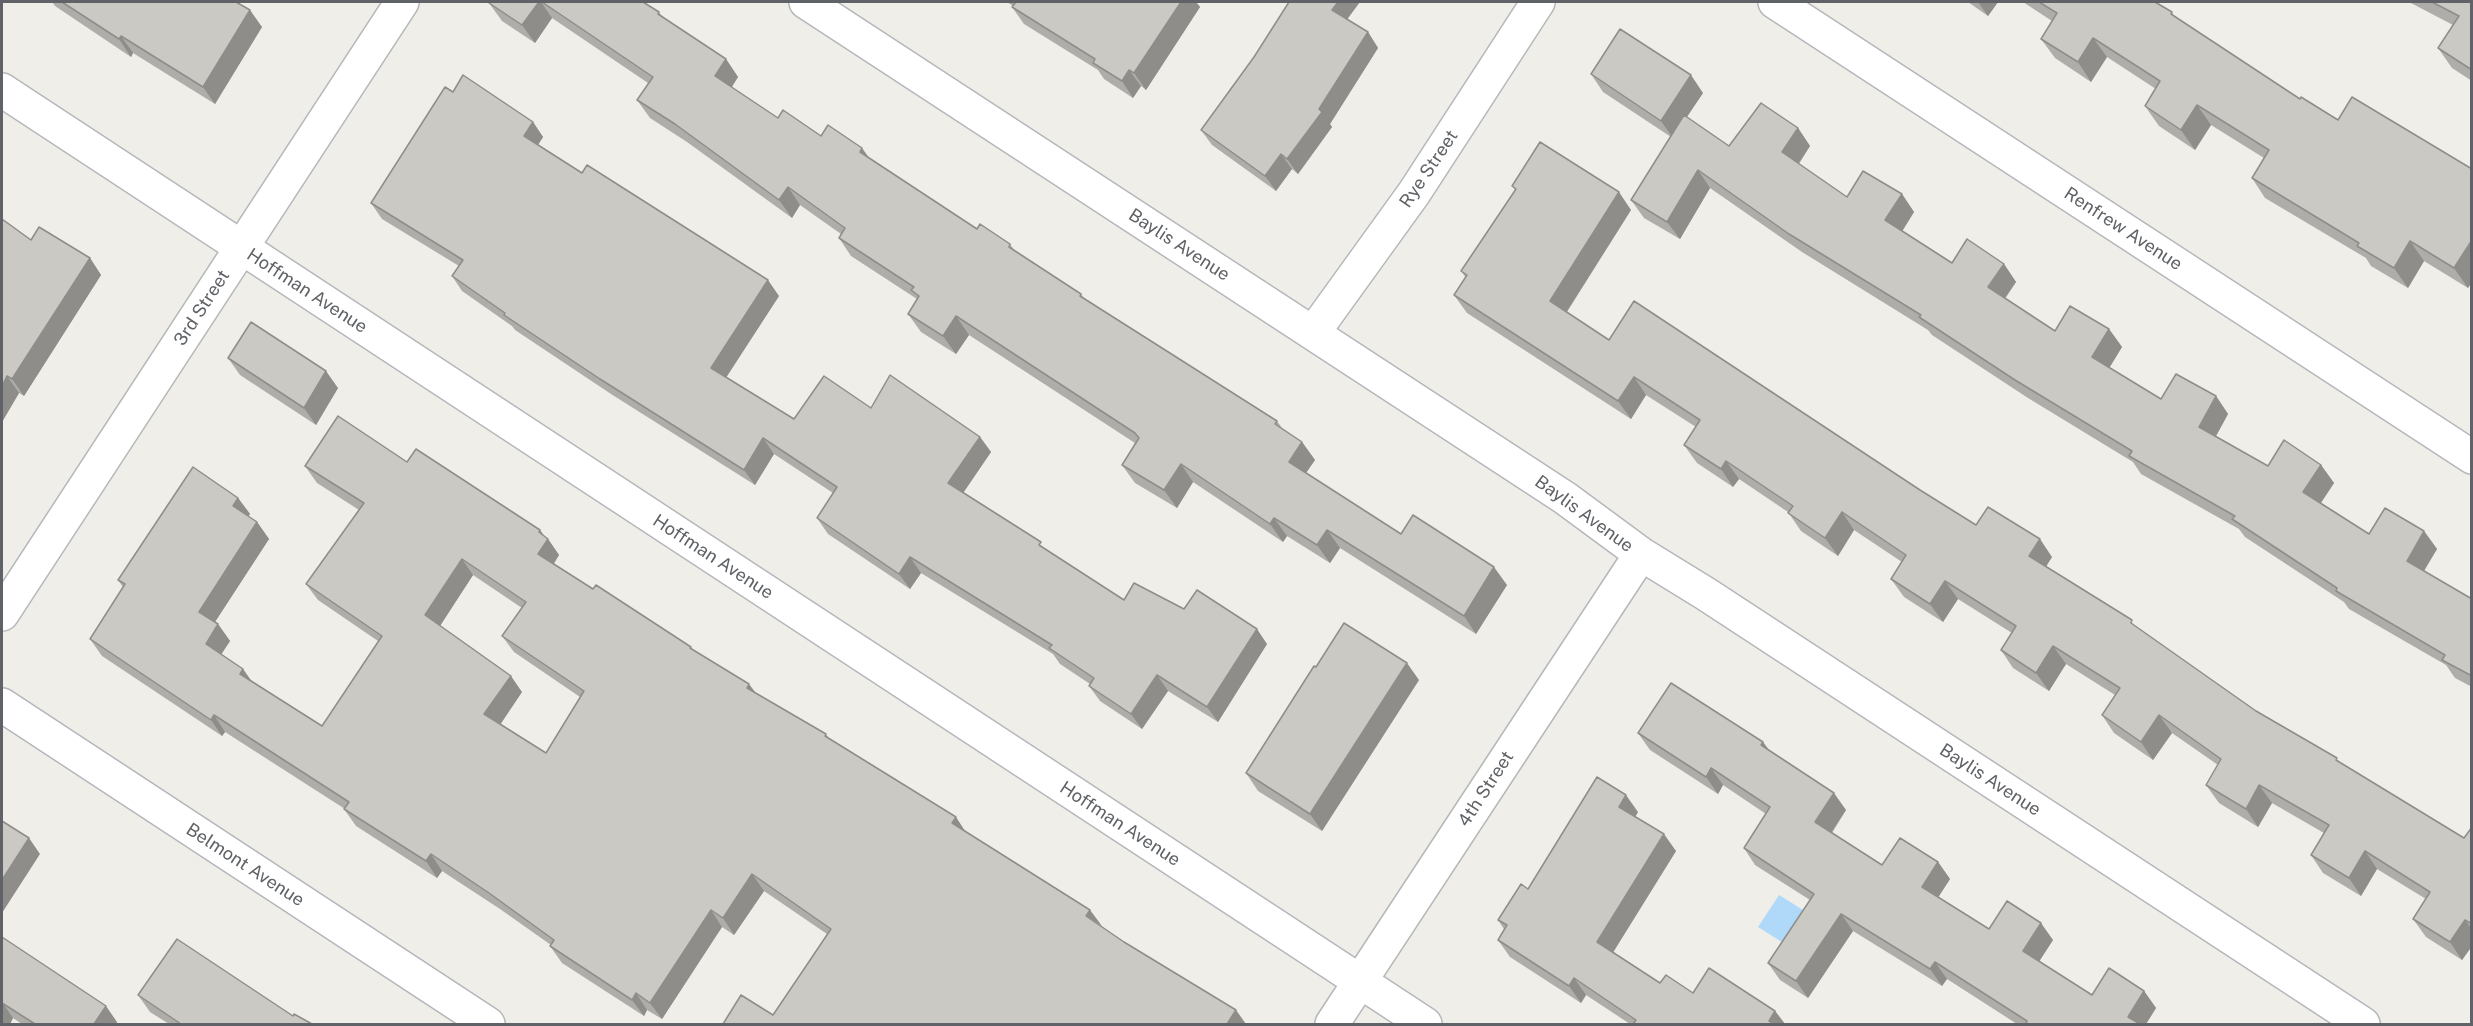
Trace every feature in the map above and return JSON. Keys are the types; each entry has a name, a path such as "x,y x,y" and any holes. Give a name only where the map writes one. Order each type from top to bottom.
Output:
{"street":[{"name":"3rd Street","path":"2,614 402,2"},
{"name":"Baylis Avenue","path":"806,2 1565,498 1641,554 1716,600 2363,1024"},
{"name":"Rye Street","path":"1313,333 1414,193 1538,2"},
{"name":"Renfrew Avenue","path":"1775,2 2472,457"},
{"name":"Hoffman Avenue","path":"2,90 1425,1024"},
{"name":"4th Street","path":"1332,1024 1641,554"},
{"name":"Belmont Avenue","path":"2,705 488,1024"}],"water":[{"path":"1779,895 1846,937 1825,969 1758,927"}],"building":[{"path":"62,2 236,2 250,10 203,87 121,36 119,39"},
{"path":"490,2 539,2 522,25"},
{"path":"542,2 643,2 726,59 715,76 778,118 783,110 821,136 828,125 862,148 860,152 977,229 980,224 1010,244 1009,247 1081,294 1080,296 1277,421 1275,424 1302,442 1289,462 1401,534 1413,515 1494,567 1464,616 1327,530 1317,545 1274,518 1270,524 1181,464 1164,490 1122,465 1139,438 1135,433 956,316 943,336 908,314 919,296 911,290 914,287 839,238 845,228 788,187 779,200 675,124 637,100 653,77"},
{"path":"1016,2 1181,2 1134,73 1129,70 1122,81 1093,63 1095,59 1012,7"},
{"path":"1289,2 1338,2 1332,10 1368,32 1319,109 1322,112 1287,159 1281,154 1265,176 1201,130 1254,57"},
{"path":"2039,2 2155,2 2300,99 2301,97 2338,120 2352,97 2472,169 2472,240 2454,268 2410,241 2394,268 2357,246 2359,243 2252,178 2269,150 2197,105 2181,130 2145,106 2160,81 2093,38 2078,62 2041,39 2057,13"},
{"path":"2432,2 2472,2 2472,70 2438,48 2459,16"},
{"path":"1620,29 1691,75 1661,121 1591,74"},
{"path":"463,75 533,122 524,136 582,173 587,165 768,280 711,368 794,419 824,376 871,408 890,375 980,437 948,483 1041,542 1039,545 1124,600 1134,583 1184,609 1197,590 1257,629 1207,707 1157,675 1131,714 1089,686 1094,678 1049,648 1052,645 910,557 899,574 817,518 837,487 763,438 744,470 600,379 504,315 505,313 452,276 463,260 371,203 445,87 453,92"},
{"path":"1761,103 1798,128 1782,152 1847,197 1863,171 1902,194 1885,220 1952,263 1967,239 2004,264 1988,287 2055,331 2070,306 2109,329 2092,357 2161,399 2176,374 2216,396 2199,427 2268,466 2284,440 2321,465 2303,492 2369,534 2385,508 2424,531 2407,561 2472,599 2472,676 2442,660 2445,655 2336,591 2337,588 2232,519 2235,516 2129,456 2132,451 2015,380 1919,317 1921,315 1789,234 1698,170 1667,222 1631,200 1684,115 1729,146"},
{"path":"1540,142 1619,192 1550,301 1609,340 1634,301 1976,525 1988,507 2040,539 2029,556 2132,620 2131,623 2256,711 2337,758 2336,760 2464,838 2472,827 2472,924 2465,920 2450,942 2413,919 2430,892 2365,851 2349,878 2311,855 2329,825 2259,785 2246,809 2206,785 2221,759 2159,715 2141,742 2102,715 2120,688 2053,646 2036,673 2001,650 2016,626 1945,581 1930,604 1891,579 1906,555 1842,512 1825,538 1788,513 1793,506 1726,461 1721,469 1684,445 1700,420 1634,377 1618,401 1454,295 1467,275 1461,271 1516,189 1512,186"},
{"path":"2,219 31,240 39,227 90,258 12,379 7,376 2,386"},
{"path":"251,322 326,371 304,408 228,358"},
{"path":"338,416 407,462 416,449 540,530 539,532 548,539 538,554 593,589 596,585 690,648 749,684 747,688 826,734 825,736 956,817 952,823 1090,910 1086,916 1124,942 1236,1010 1227,1024 723,1024 741,995 773,1015 831,929 752,874 723,918 711,910 650,1003 636,993 632,1000 550,946 554,940 431,854 426,861 344,809 349,802 214,715 211,720 90,639 125,584 118,580 193,467 238,498 233,506 257,522 199,612 218,624 206,644 243,669 240,674 322,726 382,636 306,584 364,503 305,466","holes":["462,559 526,602 502,636 584,691 546,753 484,714 511,676 425,615"]},
{"path":"1344,623 1407,663 1310,814 1246,773"},
{"path":"1671,683 1763,742 1761,745 1834,793 1815,822 1882,865 1900,838 1938,862 1922,887 1989,929 2007,901 2041,923 2023,951 2092,995 2109,968 2144,991 2128,1017 2140,1024 2026,1024 2027,1021 1935,962 1930,969 1841,914 1796,981 1768,963 1814,894 1744,848 1770,807 1711,768 1706,777 1638,733"},
{"path":"1597,777 1626,795 1619,807 1664,834 1597,942 1660,983 1666,975 1693,993 1709,968 1775,1011 1769,1021 1774,1024 1633,1024 1636,1020 1574,978 1569,986 1498,940 1507,925 1498,920 1521,884 1528,889"},
{"path":"2,821 29,838 2,880"},
{"path":"2,937 106,1006 94,1024 35,1024 2,1003"},
{"path":"177,939 293,1016 294,1014 312,1024 181,1024 138,995"}]}
